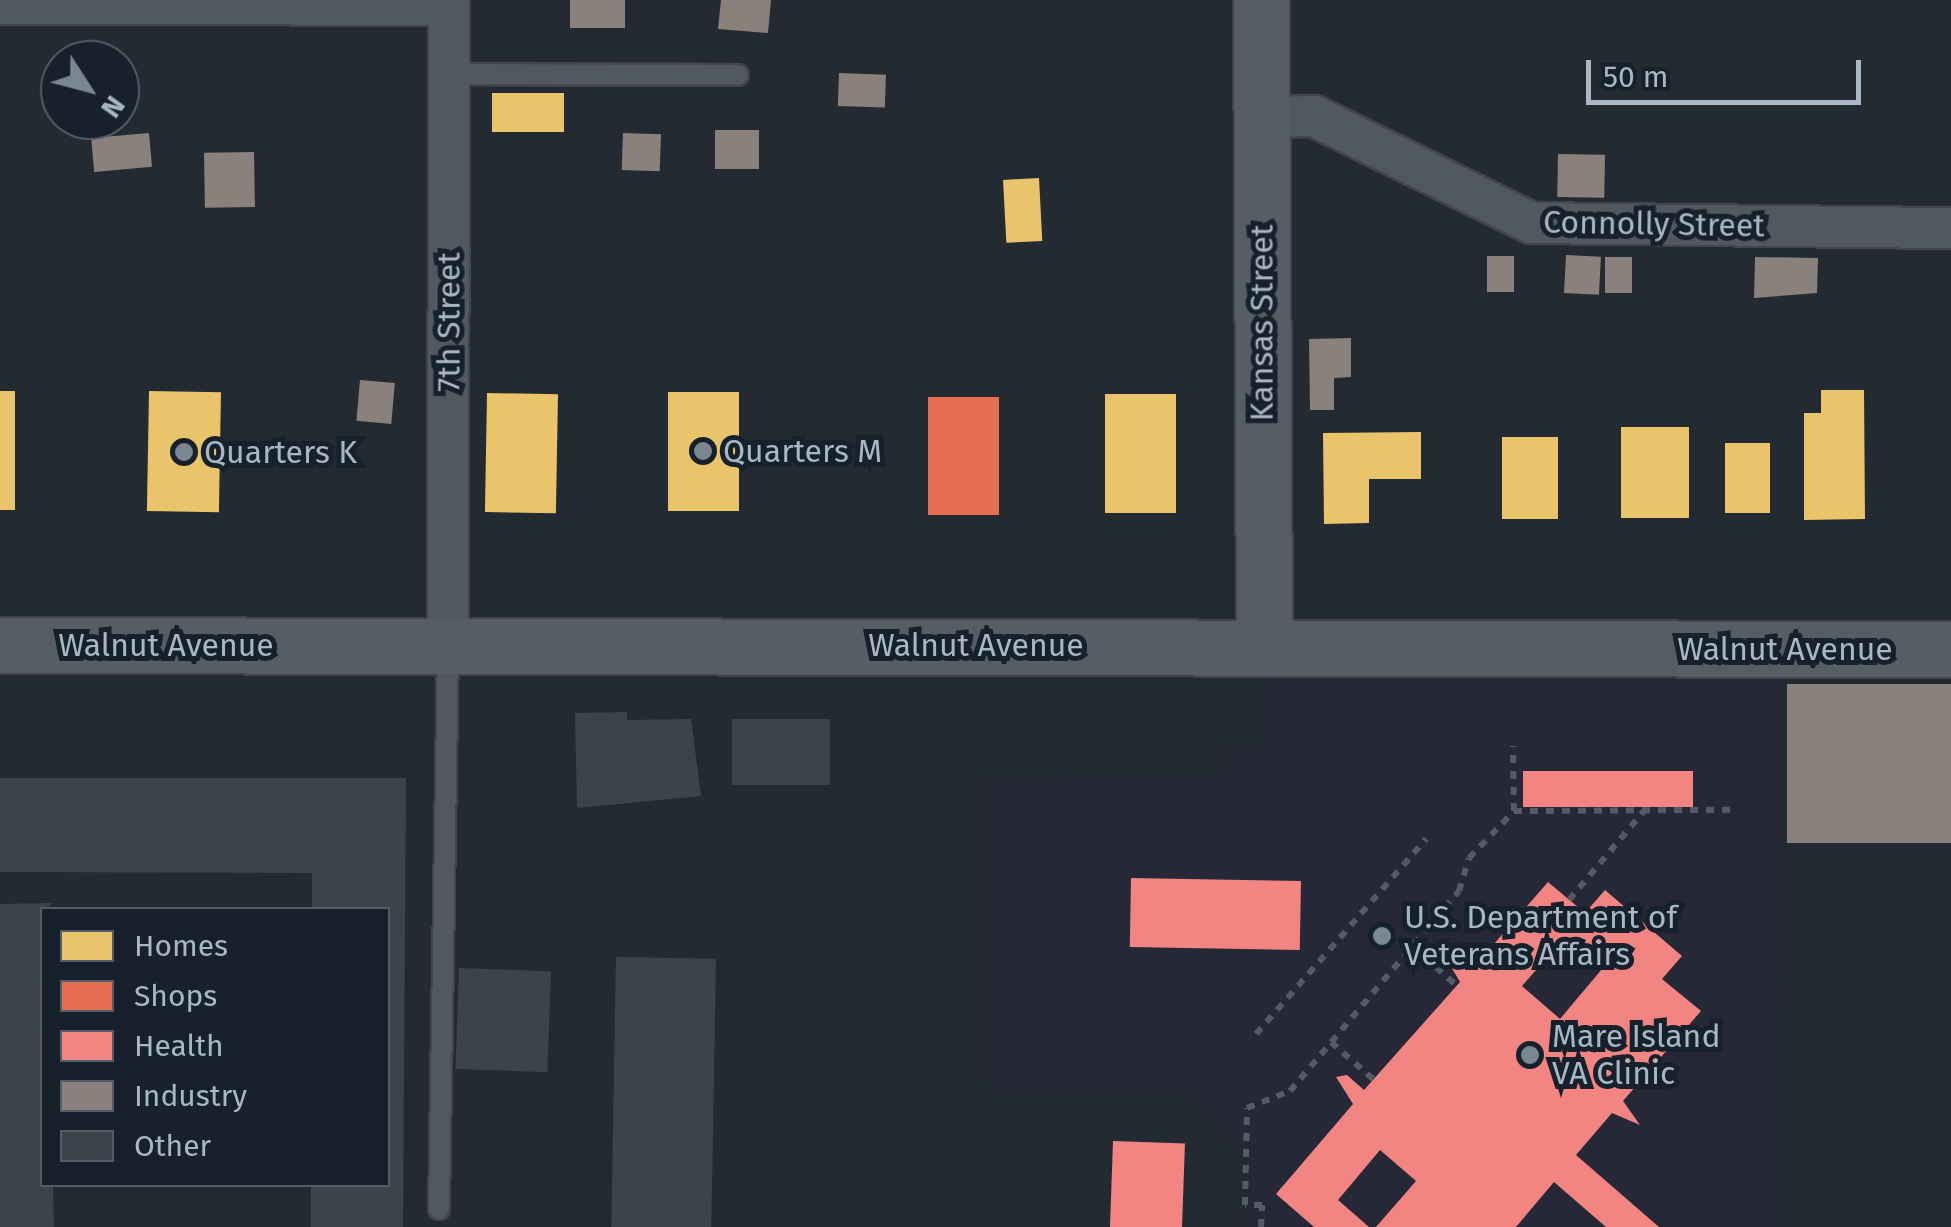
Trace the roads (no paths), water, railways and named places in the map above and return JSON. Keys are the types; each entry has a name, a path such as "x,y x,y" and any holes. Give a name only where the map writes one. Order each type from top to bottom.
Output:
{"street":[{"name":"Kansas Street","path":"1261,0 1264,645"},
{"path":"0,4 450,2"},
{"name":"7th Street","path":"448,645 450,2"},
{"name":"Connolly Street","path":"1261,117 1314,116 1531,223 1951,228"},
{"name":"Walnut Avenue","path":"0,646 1951,649"}],"lane":[{"path":"449,74 738,75"},
{"path":"439,1209 448,645"}],"place":[{"name":"Quarters M","path":"703,451"},
{"name":"Quarters K","path":"184,452"},
{"name":"U.S. Department of Veterans Affairs","path":"1382,936"},
{"name":"Mare Island VA Clinic","path":"1530,1055"}]}
